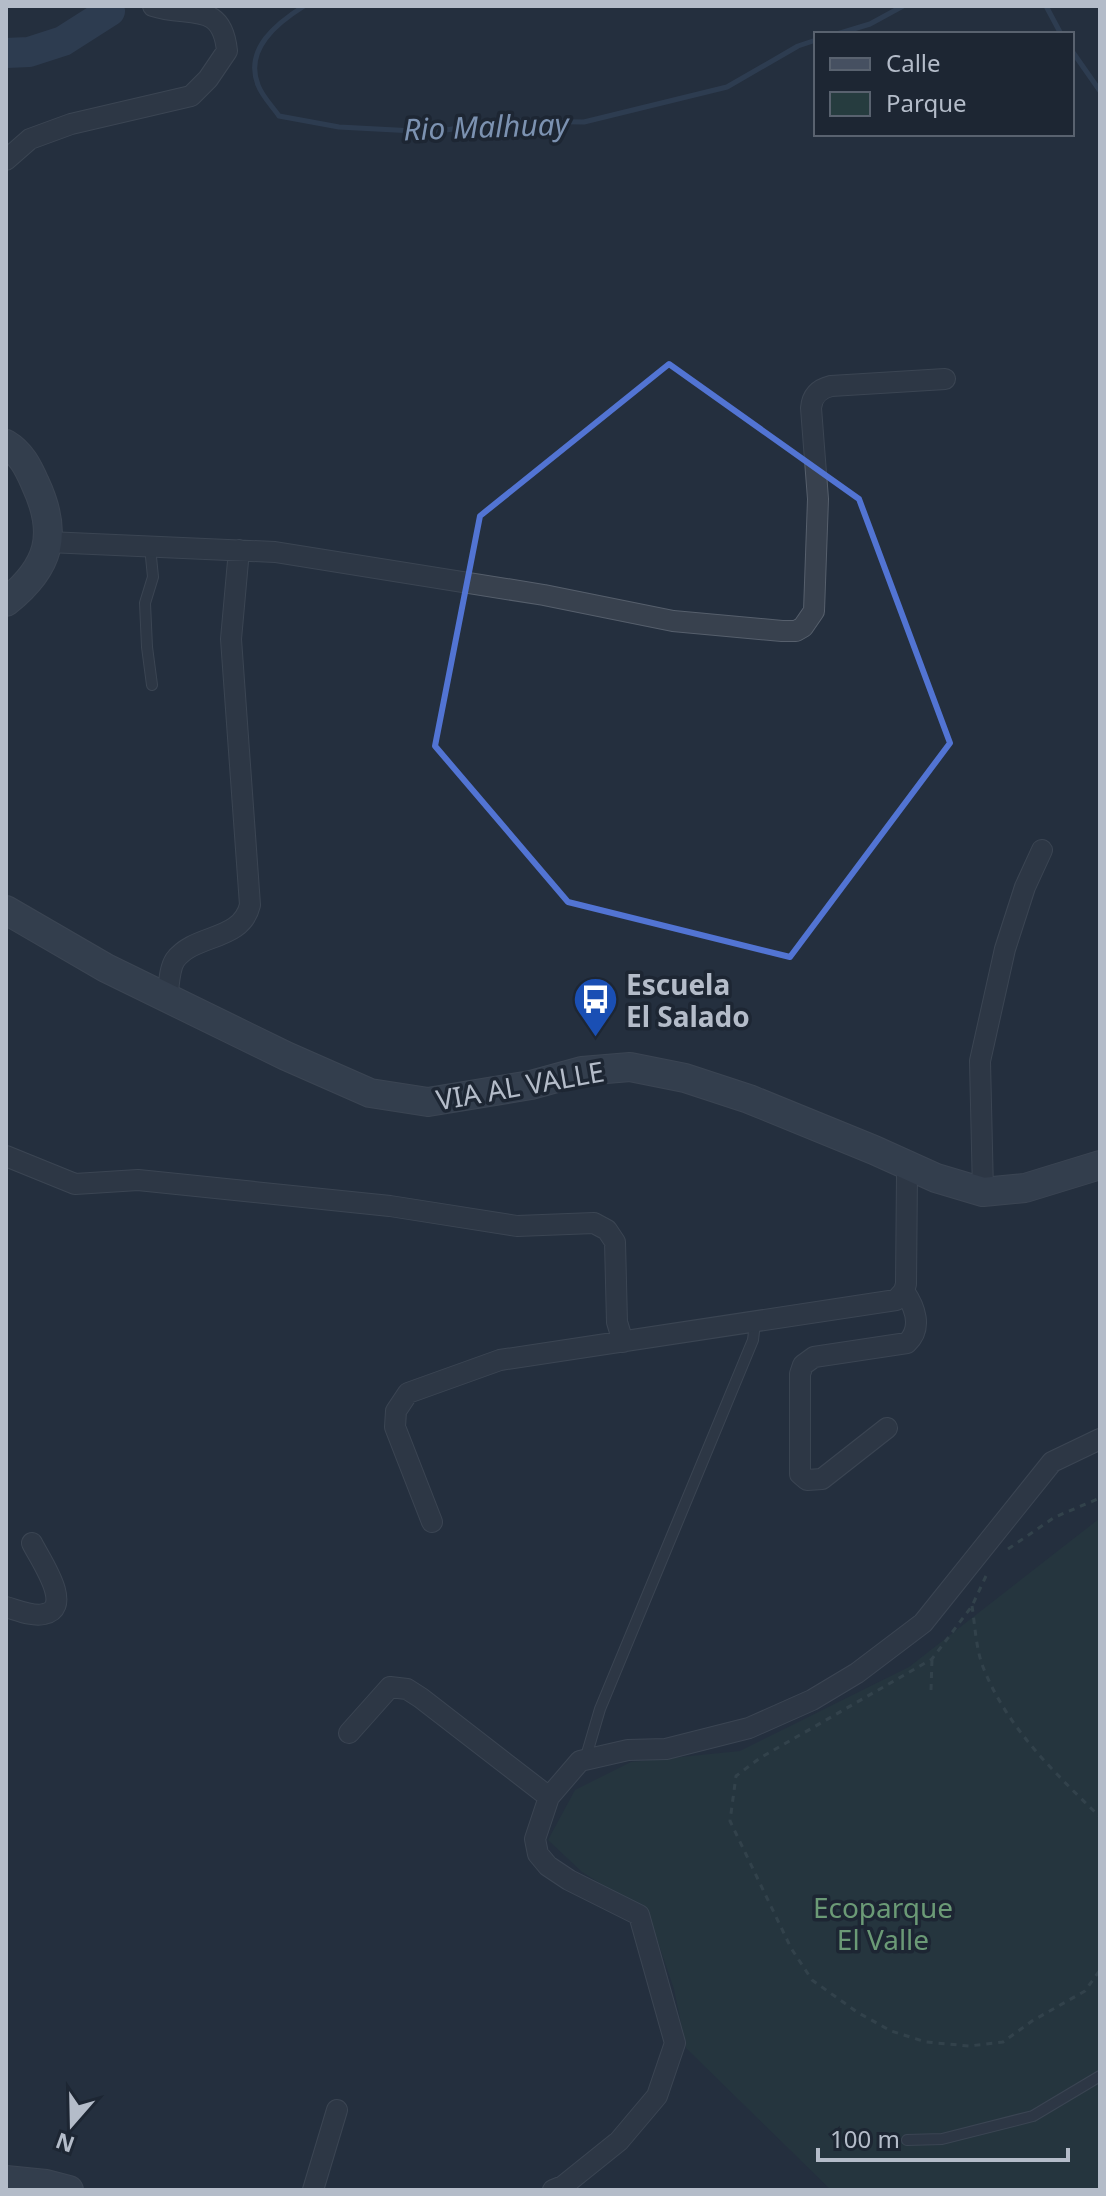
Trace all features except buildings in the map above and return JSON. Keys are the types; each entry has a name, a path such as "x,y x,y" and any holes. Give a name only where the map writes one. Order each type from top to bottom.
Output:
{"main road":[{"path":"6,444 15,449 27,466 48,512 48,542 41,563 26,586 6,602"},
{"name":"VIA AL VALLE","path":"6,910 106,968 286,1056 370,1093 428,1102 531,1085 582,1071 630,1067 685,1078 749,1099 936,1178 983,1192 1025,1188 1100,1165"},
{"path":"6,2180 53,2188"}],"street":[{"path":"6,160 30,139 71,124 191,96 208,79 227,51 223,28 208,14 153,6"},
{"path":"48,542 275,552 544,595 673,621 796,631 808,623 815,605 818,499 811,408 813,398 820,390 831,386 945,379"},
{"path":"167,998 173,962 186,949 235,929 247,916 250,905 231,639 239,550"},
{"path":"983,1192 980,1061 1005,949 1025,887 1042,850"},
{"path":"6,1156 75,1184 138,1180 390,1206 517,1226 594,1223 607,1230 615,1242 617,1322 623,1342"},
{"path":"887,1428 822,1479 812,1481 800,1474 800,1374 803,1365 814,1357 907,1343 913,1337 916,1328 914,1306 904,1291 907,1175 912,1168"},
{"path":"432,1522 395,1427 396,1411 408,1393 500,1360 891,1302 904,1291"},
{"path":"553,2190 563,2186 619,2141 657,2096 675,2043 639,1915 569,1880 548,1866 538,1854 535,1839 549,1797 580,1761 628,1750 666,1749 749,1728 812,1700 857,1673 923,1623 1052,1462 1100,1439"},
{"path":"6,1607 39,1615 48,1613 56,1606 58,1595 32,1543"},
{"path":"349,1733 390,1687 407,1689 549,1797"},
{"path":"313,2190 337,2110"}],"lane":[{"path":"150,547 153,577 145,603 152,685"},
{"path":"585,1760 600,1709 753,1340 755,1323"},
{"path":"907,2140 955,2136 1033,2116 1100,2076"}],"path":[{"path":"1005,1550 1055,1517 1100,1498"},
{"path":"988,1571 972,1606 932,1659 760,1758 736,1776 730,1821 791,1948 812,1980 891,2031 926,2042 969,2046 1003,2042 1032,2021 1085,1991 1100,1970"},
{"path":"972,1606 981,1664 1007,1713 1027,1744 1100,1817"},
{"path":"931,1690 932,1659"}],"highlighted area":[{"path":"669,364 859,499 950,743 790,957 568,902 435,746 480,516"}],"green space":[{"name":"Ecoparque El Valle","path":"1100,1518 1100,2190 831,2190 686,2048 674,1989 648,1913 582,1872 548,1840 575,1790 631,1762 740,1751 909,1667"}],"waterway":[{"name":"Rio Malhuay","path":"304,6 283,20 259,49 255,60 258,85 279,116 339,127 433,132 504,121 584,122 727,87 798,46 814,41"},
{"name":"Rio Malhuay","path":"844,32 870,24 903,6"},
{"name":"Rio Malhuay","path":"1046,6 1060,32"},
{"name":"Rio Malhuay","path":"6,53 29,52 63,41 110,11"},
{"name":"Rio Malhuay","path":"1074,54 1100,91"}],"place":[{"name":"Escuela El Salado","path":"595,1039"}]}
